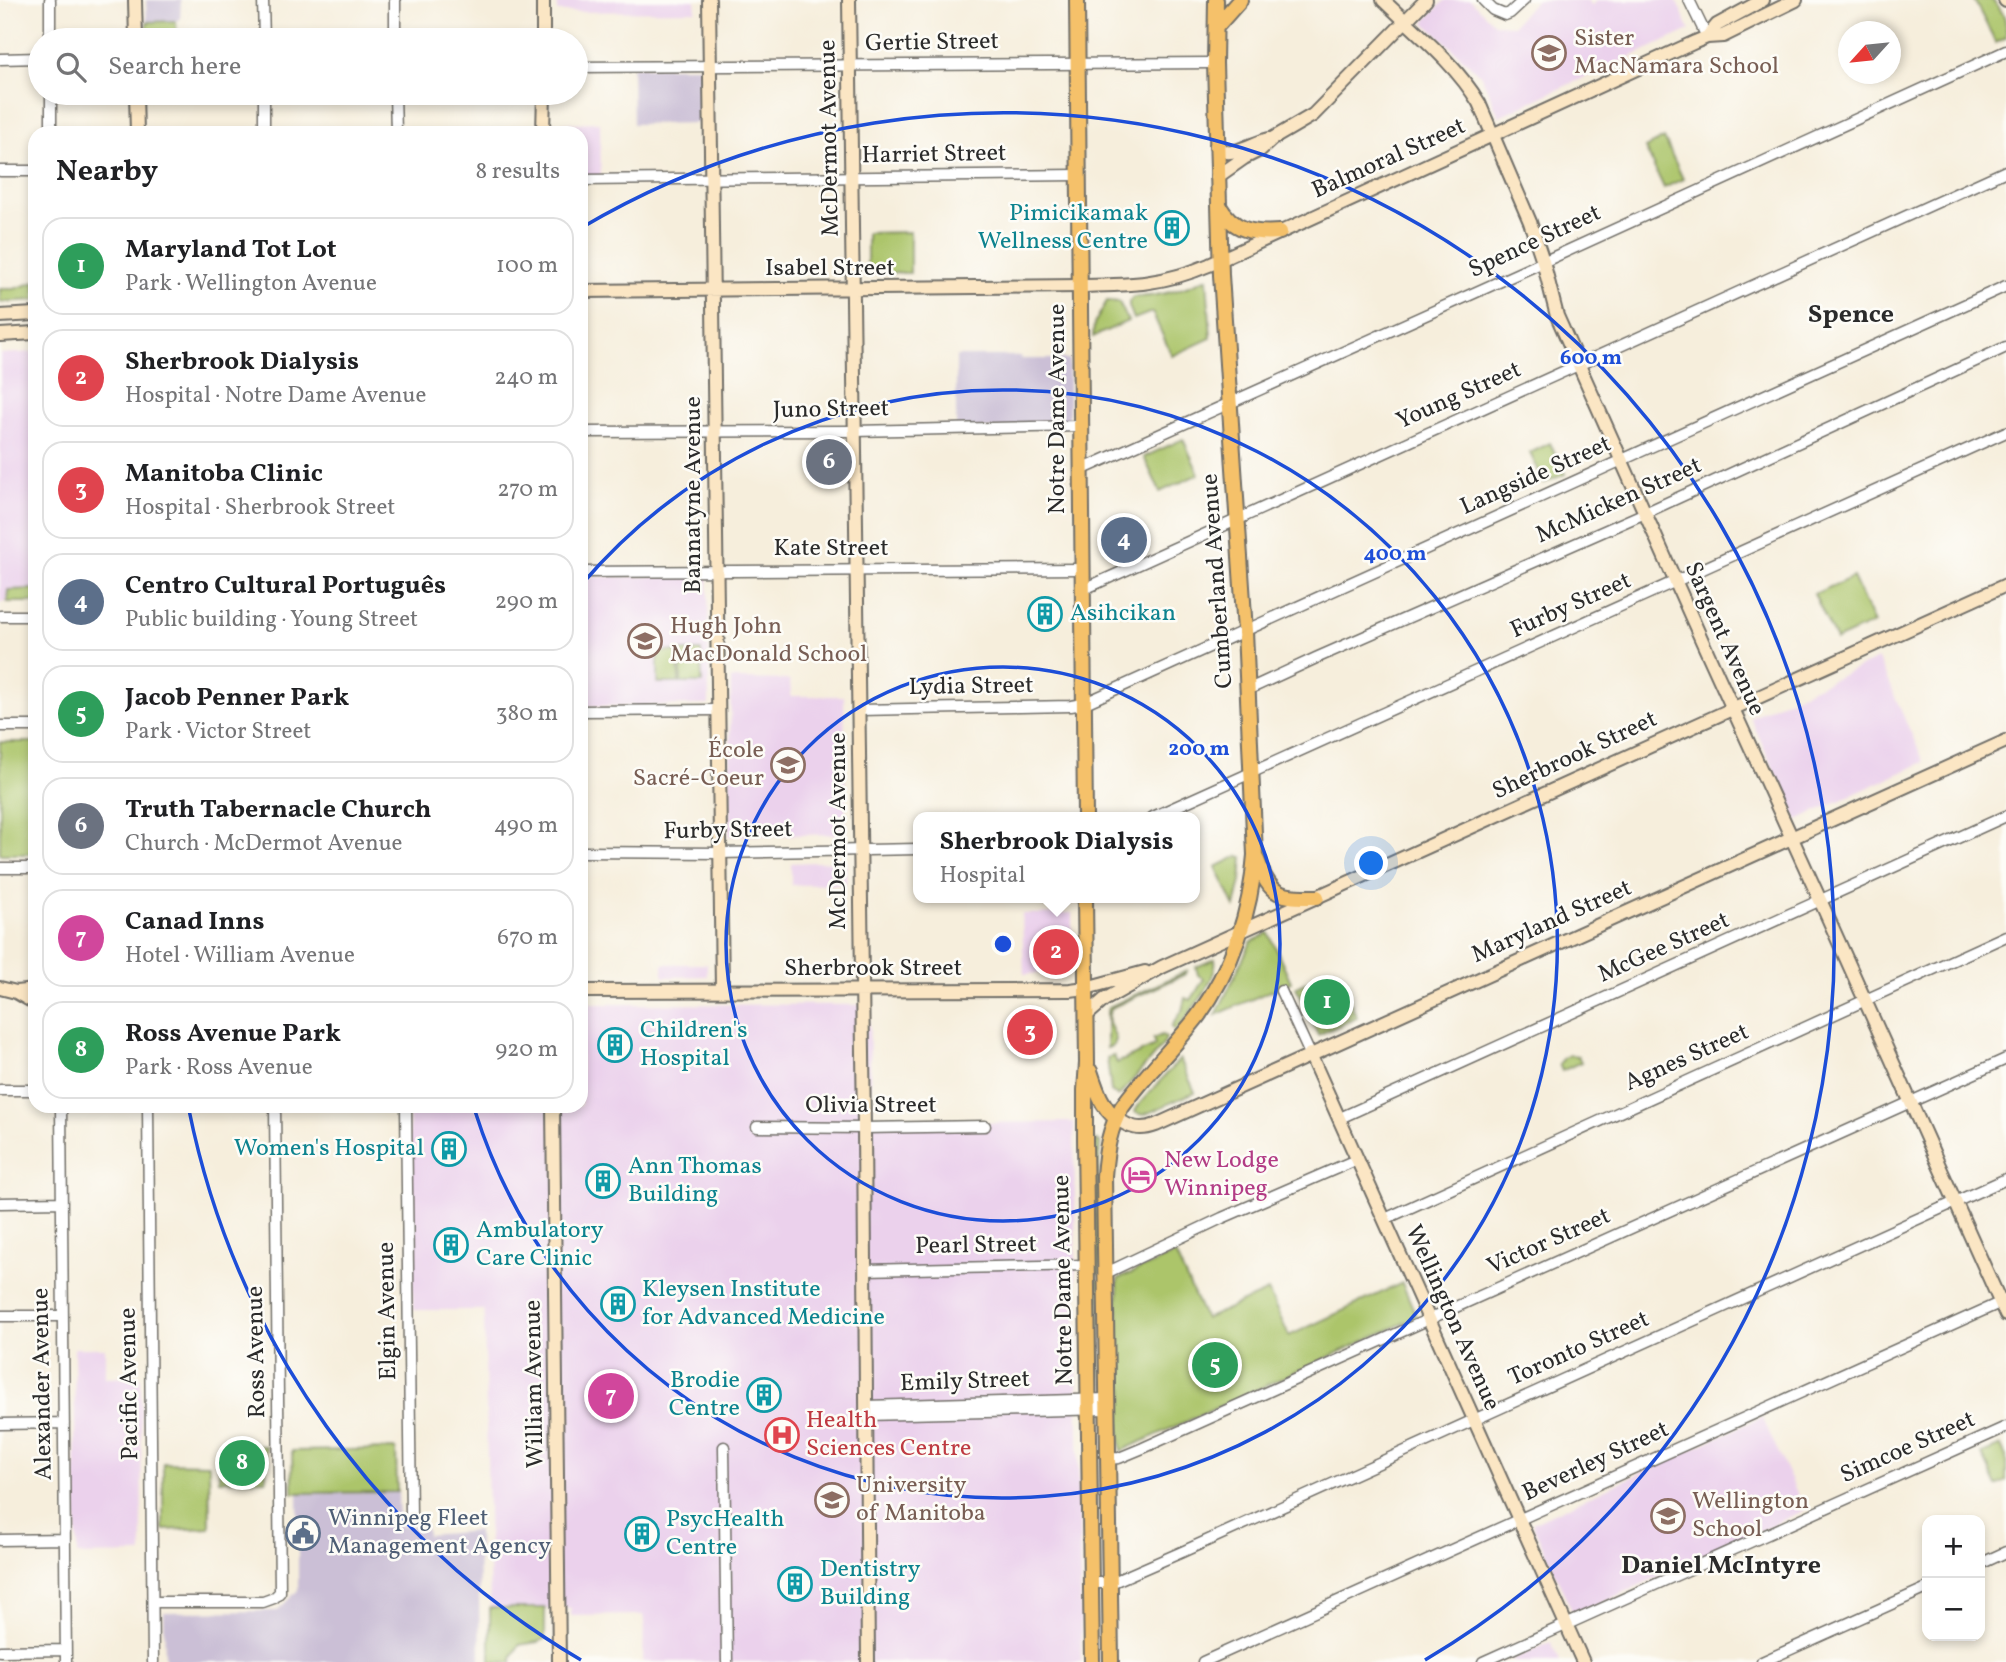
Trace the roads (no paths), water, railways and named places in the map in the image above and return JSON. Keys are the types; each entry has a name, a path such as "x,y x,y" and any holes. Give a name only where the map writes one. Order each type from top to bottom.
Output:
{"main road":[{"path":"135,0 136,28"},
{"path":"543,0 543,28"},
{"name":"Bannatyne Avenue","path":"709,0 722,990"},
{"name":"McDermot Avenue","path":"849,0 869,1662"},
{"name":"Notre Dame Avenue","path":"1077,0 1085,812"},
{"name":"Cumberland Avenue","path":"1116,1118 1136,1088 1205,1006 1222,976 1240,932 1251,892 1255,855 1245,631 1220,259 1216,146 1216,0"},
{"path":"1216,27 1240,0"},
{"name":"Sargent Avenue","path":"1382,0 1454,69 1479,103 1520,196 1543,261 1558,316 1579,365 1956,1203 2003,1301 2006,1315"},
{"path":"1217,177 1313,115 1426,0"},
{"name":"Balmoral Street","path":"1707,37 1717,24 1763,0"},
{"name":"Balmoral Street","path":"1080,286 1163,281 1191,272 1707,37 1723,36 1796,0"},
{"path":"136,105 137,126"},
{"path":"544,105 544,126"},
{"path":"1216,146 1228,153 1272,139"},
{"path":"1219,206 1229,219 1247,231 1280,232"},
{"name":"Isabel Street","path":"588,291 1080,286"},
{"path":"0,316 28,314"},
{"path":"0,335 28,333"},
{"name":"Sherbrook Street","path":"1087,1015 1104,1000 1162,967 2006,585"},
{"name":"Maryland Street","path":"1116,1118 1132,1128 1152,1127 2006,741"},
{"path":"1255,855 1266,882 1276,892 1292,897 1317,897"},
{"name":"Notre Dame Avenue","path":"1085,903 1087,1063 1084,1116 1092,1662"},
{"name":"Sherbrook Street","path":"588,991 1086,988 1162,967"},
{"path":"0,988 16,992 28,999"},
{"path":"16,992 28,991"},
{"name":"Wellington Avenue","path":"1310,1054 1583,1662"},
{"path":"1087,1063 1099,1098 1116,1118"},
{"name":"William Avenue","path":"554,1113 559,1662"},
{"name":"Notre Dame Avenue","path":"1111,1662 1104,1176 1106,1151 1116,1118"}],"street":[{"path":"50,0 50,28"},
{"path":"263,0 264,28"},
{"path":"395,0 395,28"},
{"path":"1483,0 1493,10 1505,15 1524,0"},
{"path":"1689,0 1707,37"},
{"name":"Spence Street","path":"1081,470 2006,51"},
{"path":"0,59 28,58"},
{"name":"Gertie Street","path":"588,68 1215,63"},
{"path":"51,105 51,126"},
{"path":"264,105 264,126"},
{"path":"395,105 396,126"},
{"path":"0,171 28,171"},
{"name":"Young Street","path":"1082,590 2006,171"},
{"name":"Harriet Street","path":"588,180 1079,175"},
{"name":"Langside Street","path":"1083,704 2006,286"},
{"name":"McMicken Street","path":"1247,690 1645,513 2006,347"},
{"name":"Juno Street","path":"588,432 855,431 1080,426"},
{"name":"Furby Street","path":"1165,812 2006,432"},
{"name":"Kate Street","path":"588,572 1082,569"},
{"path":"0,616 28,616"},
{"name":"Lydia Street","path":"859,710 1083,704"},
{"path":"588,711 718,710"},
{"path":"0,726 28,726"},
{"name":"McGee Street","path":"1340,1118 2006,816"},
{"name":"Furby Street","path":"588,852 719,853 913,849"},
{"path":"0,868 28,868"},
{"name":"Agnes Street","path":"1385,1219 2006,936"},
{"name":"Wellington Avenue","path":"1281,991 1310,1054"},
{"name":"Victor Street","path":"1107,1459 1119,1458 1143,1448 2006,1059"},
{"path":"0,1090 28,1090"},
{"name":"Alexander Avenue","path":"61,1113 66,1662"},
{"name":"Pacific Avenue","path":"148,1113 153,1662"},
{"name":"Ross Avenue","path":"154,1602 263,1602 276,1597 280,1592 275,1113"},
{"name":"Elgin Avenue","path":"406,1113 411,1515"},
{"name":"Olivia Street","path":"757,1127 985,1126"},
{"path":"1106,1273 1222,1218 1357,1159"},
{"name":"Toronto Street","path":"1090,1583 1111,1583 2006,1180"},
{"path":"0,1203 62,1202"},
{"name":"Pearl Street","path":"865,1270 1087,1265"},
{"name":"Beverley Street","path":"1203,1662 2003,1301"},
{"path":"0,1316 63,1316"},
{"name":"Emily Street","path":"867,1410 1107,1404"},
{"path":"0,1424 64,1423"},
{"name":"Simcoe Street","path":"1483,1662 2006,1427"},
{"path":"724,1447 727,1662"},
{"path":"0,1540 65,1539"},
{"path":"1985,1562 2006,1552"},
{"path":"1762,1662 1922,1590"},
{"path":"0,1651 66,1650"}],"place":[{"name":"Sister MacNamara School","path":"1549,53"},
{"name":"Pimicikamak Wellness Centre","path":"1172,228"},
{"name":"Truth Tabernacle Church","path":"829,462"},
{"name":"Centro Cultural Português","path":"1124,540"},
{"name":"Asihcikan","path":"1045,614"},
{"name":"Hugh John MacDonald School","path":"645,641"},
{"name":"École Sacré-Coeur","path":"788,765"},
{"name":"Sherbrook Dialysis","path":"1056,952"},
{"name":"Maryland Tot Lot","path":"1327,1002"},
{"name":"Manitoba Clinic","path":"1030,1032"},
{"name":"Children's Hospital","path":"615,1045"},
{"name":"Women's Hospital","path":"449,1149"},
{"name":"New Lodge Winnipeg","path":"1139,1175"},
{"name":"Ann Thomas Building","path":"603,1181"},
{"name":"Ambulatory Care Clinic","path":"451,1245"},
{"name":"Kleysen Institute for Advanced Medicine","path":"618,1304"},
{"name":"Jacob Penner Park","path":"1215,1365"},
{"name":"Brodie Centre","path":"764,1395"},
{"name":"Canad Inns","path":"611,1396"},
{"name":"Health Sciences Centre","path":"782,1435"},
{"name":"Ross Avenue Park","path":"242,1463"},
{"name":"University of Manitoba","path":"832,1500"},
{"name":"Wellington School","path":"1668,1516"},
{"name":"Winnipeg Fleet Management Agency","path":"303,1533"},
{"name":"PsycHealth Centre","path":"642,1534"},
{"name":"Dentistry Building","path":"795,1584"}],"district":[{"name":"Spence","path":"1851,315"},
{"name":"Daniel McIntyre","path":"1721,1566"}]}
